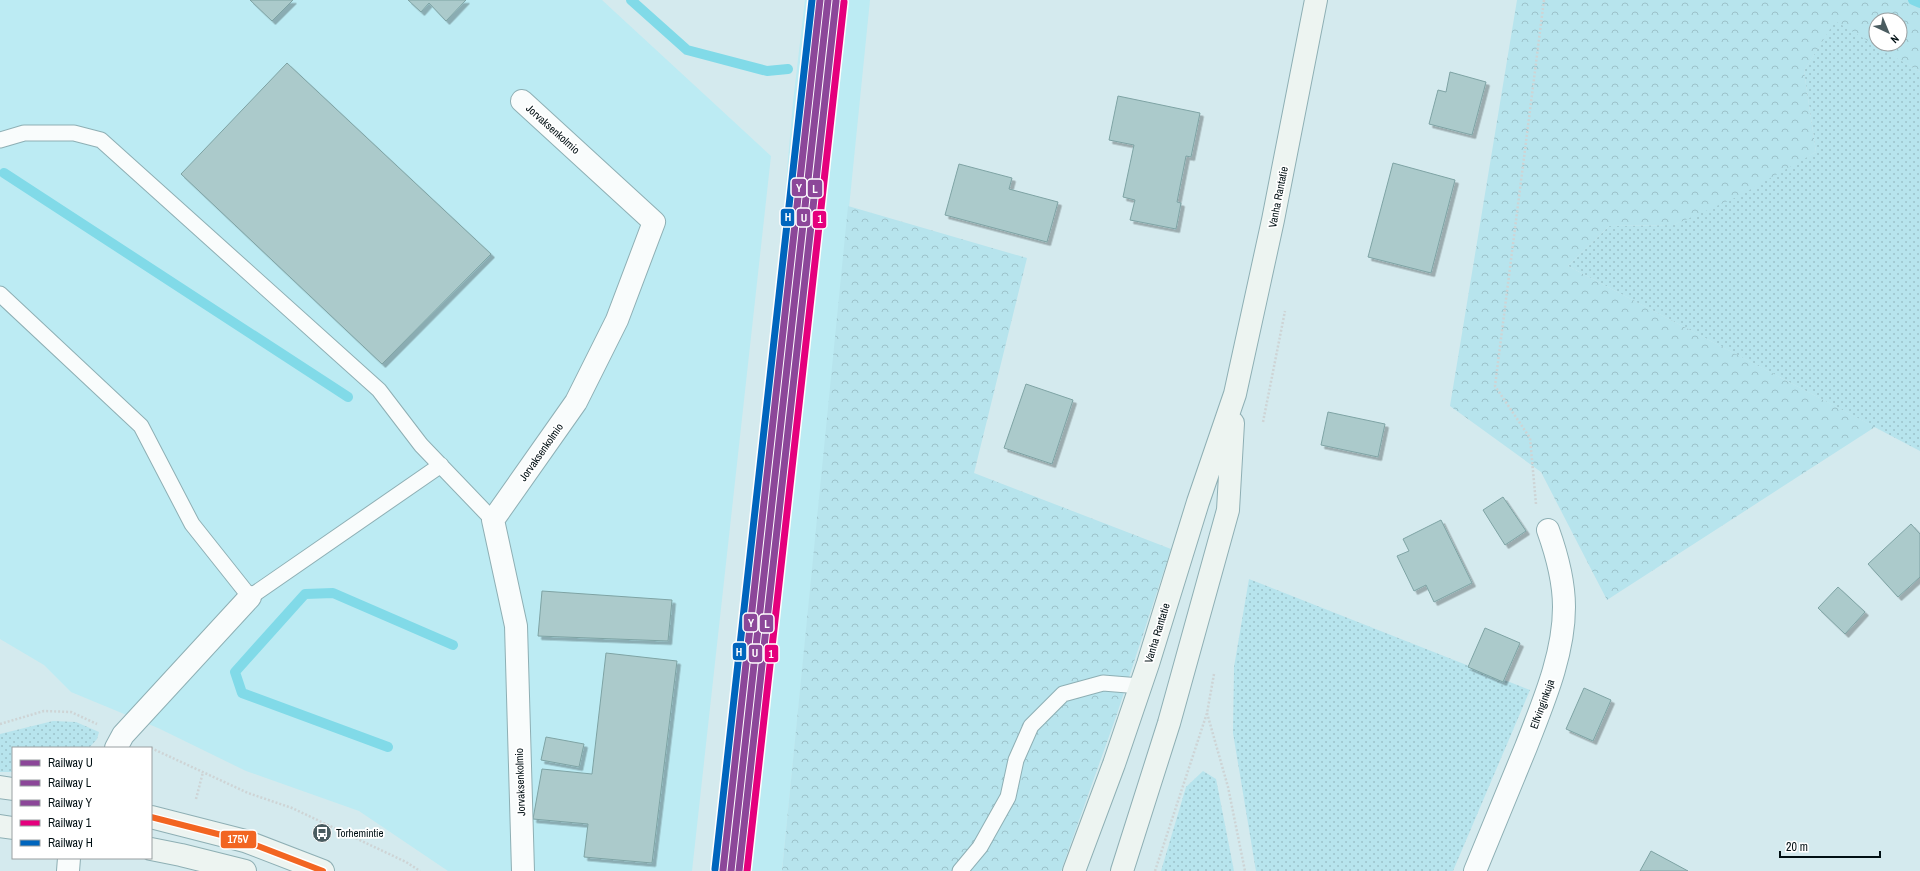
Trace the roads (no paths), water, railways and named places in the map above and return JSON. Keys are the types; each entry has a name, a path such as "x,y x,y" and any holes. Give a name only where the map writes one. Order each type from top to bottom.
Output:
{"main road":[{"name":"Vanha Rantatie","path":"1074,871 1114,764 1235,394 1273,220 1316,0"},
{"name":"Vanha Rantatie","path":"1122,871 1169,723 1228,510 1235,394"},
{"path":"0,786 12,789"},
{"path":"152,817 245,841 323,871"},
{"path":"0,826 12,828"},
{"path":"152,849 245,871"}],"street":[{"name":"Jorvaksenkolmio","path":"522,101 654,222 617,320 576,402 493,520 516,626 523,871"},
{"name":"Elfvinginkuja","path":"1475,871 1537,720 1554,670 1563,628 1564,607 1558,558 1548,530"},
{"path":"119,742 250,597"},
{"path":"68,871 69,859"}],"lane":[{"path":"0,140 24,133 74,133 101,140 379,390 421,445 493,520"},
{"path":"0,294 141,426 192,524 250,597 441,465"},
{"path":"960,871 980,847 1008,797 1016,760 1031,726 1063,694 1103,683 1140,686"}],"waterway":[{"path":"631,0 687,50 767,71 788,69"},
{"path":"1913,0 1920,3"},
{"path":"4,173 348,397"},
{"path":"388,747 242,693 235,672 305,594 333,593 453,645"}],"rail line":[{"name":"H","path":"715,869 812,0"},
{"name":"Y","path":"723,870 820,0"},
{"name":"U","path":"731,871 828,0"},
{"name":"L","path":"739,871 836,1"},
{"name":"1","path":"747,871 844,2"}],"place":[{"name":"Torhemintie","path":"322,833"}]}
